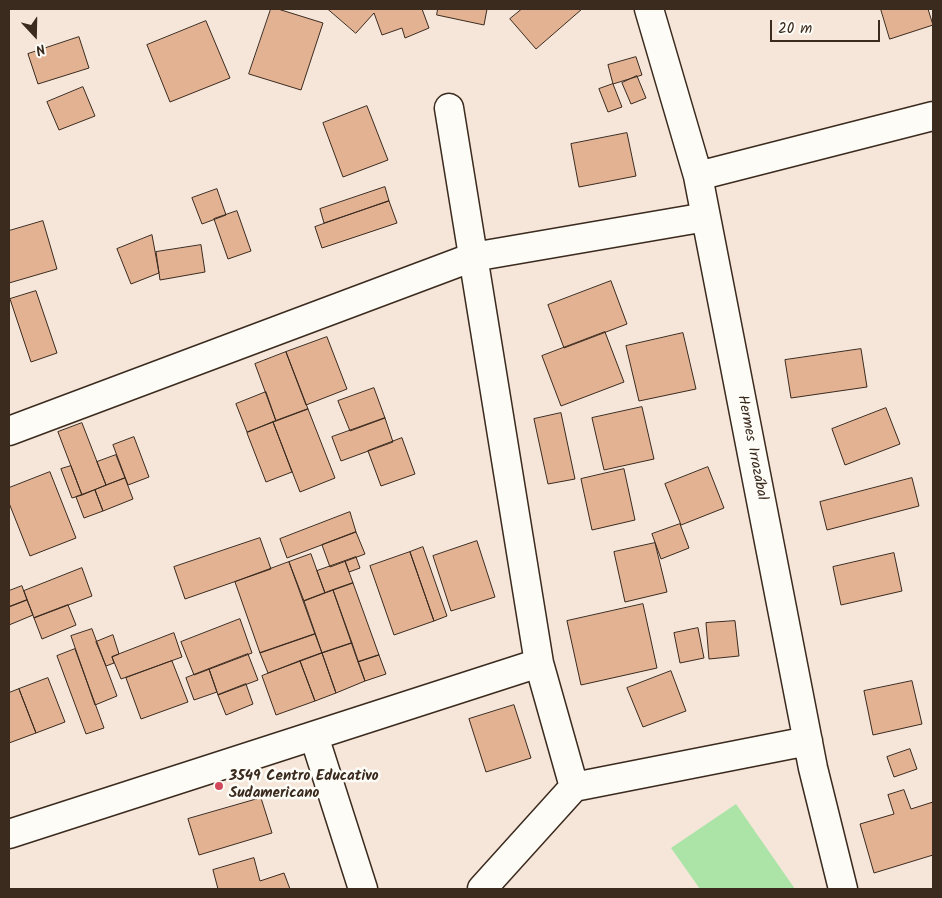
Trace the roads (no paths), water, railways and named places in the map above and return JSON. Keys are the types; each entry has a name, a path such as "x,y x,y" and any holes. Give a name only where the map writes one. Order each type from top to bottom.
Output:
{"street":[{"name":"Hermes Irrazábal","path":"649,9 698,176 813,768 843,889"},
{"path":"449,108 539,663 574,787"},
{"path":"698,176 933,116"},
{"path":"9,431 473,256 706,217"},
{"path":"9,834 539,663"},
{"path":"314,736 363,889"},
{"path":"482,889 574,787 808,741"}],"place":[{"name":"3549 Centro Educativo Sudamericano","path":"219,786"}]}
